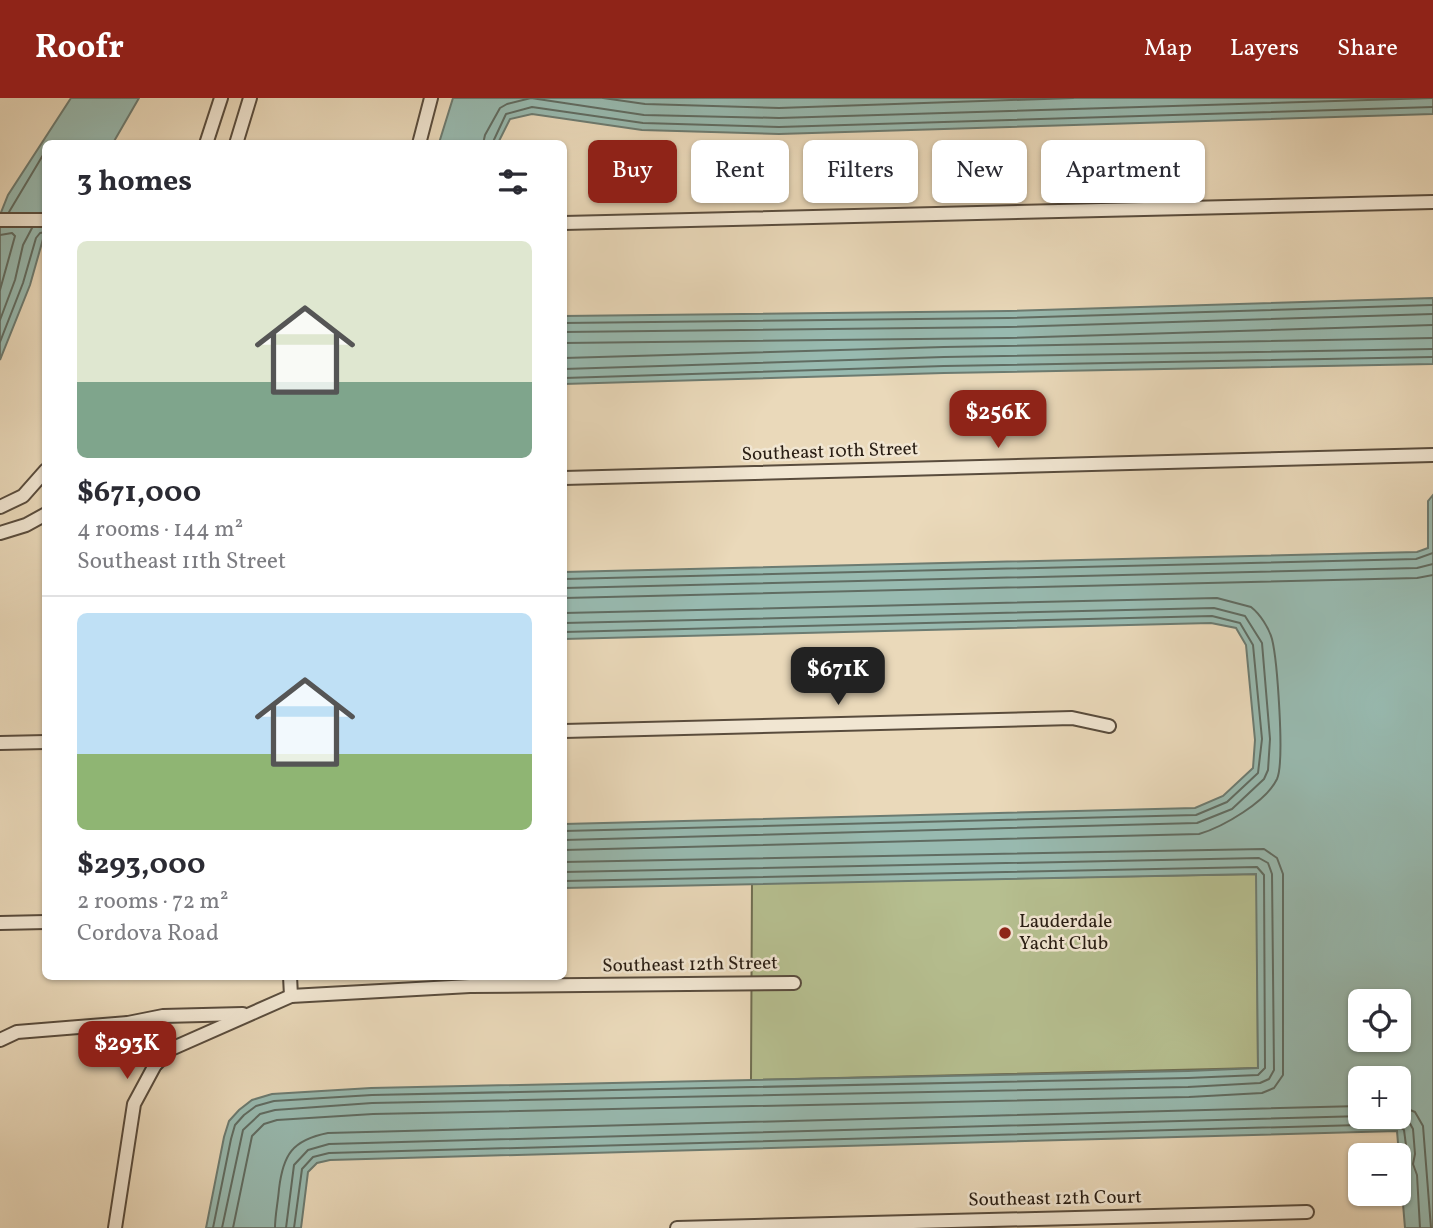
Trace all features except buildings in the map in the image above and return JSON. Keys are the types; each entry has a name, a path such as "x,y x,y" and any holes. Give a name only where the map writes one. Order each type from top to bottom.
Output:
{"street":[{"path":"207,140 221,98"},
{"path":"237,140 250,98"},
{"path":"420,140 431,98"},
{"path":"567,223 1433,202"},
{"path":"0,220 42,220"},
{"name":"Southeast 10th Street","path":"567,478 1433,455"},
{"path":"0,507 23,496 42,475"},
{"path":"0,533 26,525 42,516"},
{"path":"567,731 1072,718 1109,726"},
{"path":"0,743 42,742"},
{"path":"0,923 42,922"},
{"path":"290,980 291,996"},
{"name":"Southeast 12th Street","path":"0,1040 17,1032 128,1023 163,1016 250,1014 291,996 470,986 794,983"},
{"path":"115,1228 134,1104 155,1065 171,1049 250,1014"},
{"path":"128,1023 144,1037 152,1051 155,1065"},
{"name":"Southeast 12th Court","path":"677,1228 1307,1212"}],"green space":[{"name":"Lauderdale Yacht Club","path":"1257,874 1258,1068 751,1080 752,883"}],"water":[{"path":"71,98 139,98 115,140 44,140"},
{"path":"453,98 1433,98 1433,114 779,134 642,130 532,114 510,119 500,140 440,140"},
{"path":"42,143 42,243 30,285 0,360 0,215 8,195"},
{"path":"1433,298 1433,364 944,373 567,384 567,316 1008,311"},
{"path":"1433,495 1433,1228 1405,1228 1403,1206 1411,1206 1411,1143 1398,1143 1397,1131 330,1160 317,1163 308,1172 301,1228 206,1228 229,1121 252,1100 272,1094 371,1088 1258,1068 1256,874 567,888 567,824 1195,808 1223,796 1253,768 1255,740 1246,645 1236,628 1211,623 567,639 567,572 1417,552 1428,548 1428,501"}],"place":[{"name":"Lauderdale Yacht Club","path":"1005,933"}]}
